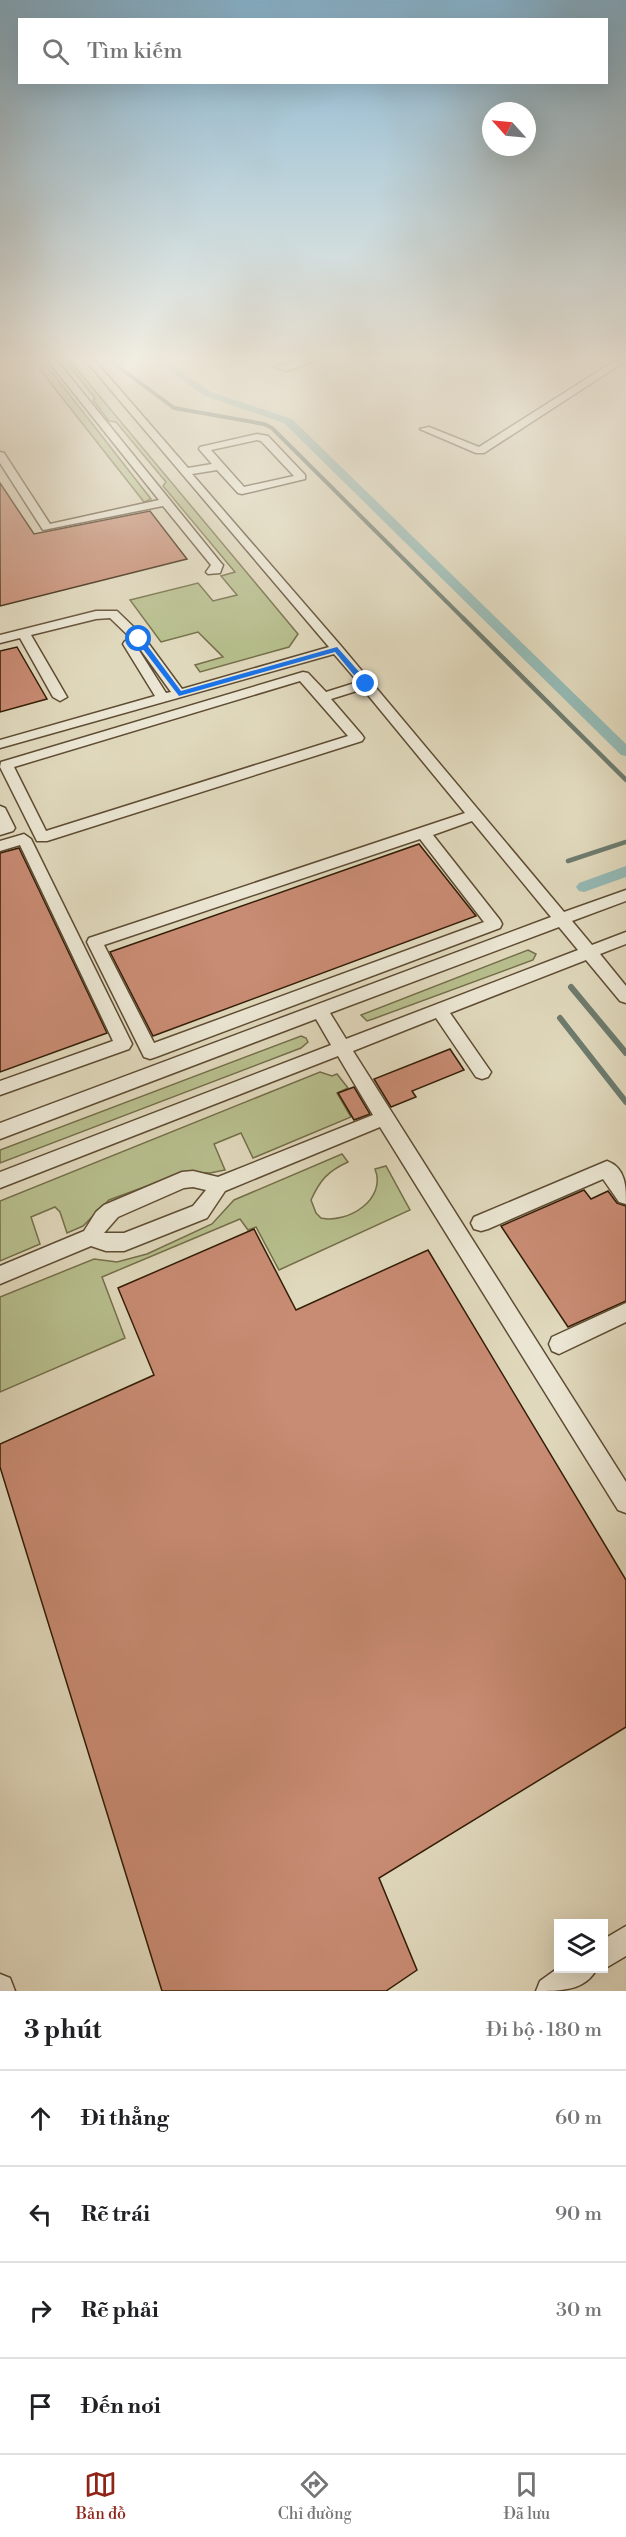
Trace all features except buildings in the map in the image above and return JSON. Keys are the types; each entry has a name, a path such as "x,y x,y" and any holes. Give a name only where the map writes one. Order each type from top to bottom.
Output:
{"street":[{"path":"0,455 47,528 166,502"},
{"path":"128,455 217,565 216,571 212,572"},
{"path":"170,455 337,649 626,997"},
{"path":"209,455 242,491 301,477 280,455"},
{"path":"185,472 219,466"},
{"path":"0,639 105,613 113,614 139,639 179,694"},
{"path":"119,618 127,640 163,698"},
{"path":"24,633 60,696"},
{"path":"0,744 337,649"},
{"path":"303,676 323,698 357,738 42,837 6,765 303,676"},
{"path":"323,698 366,684"},
{"path":"0,811 8,828 0,830"},
{"path":"423,833 494,924 150,1052 95,942 475,815"},
{"path":"0,846 24,839 123,1044 0,1088"},
{"path":"0,1131 626,896"},
{"path":"0,1180 626,938"},
{"path":"439,1010 482,1072"},
{"path":"320,1011 384,1119 626,1502"},
{"path":"0,1275 91,1237 103,1218 111,1211 182,1180 193,1179 218,1185 384,1119"},
{"path":"481,1223 607,1169 625,1192"},
{"path":"91,1237 106,1242 124,1242 200,1212 218,1185"},
{"path":"560,1344 626,1312"},
{"path":"608,1952 626,1940"},
{"path":"550,1991 576,1973"}],"green space":[{"path":"107,455 117,455 151,499 144,502"},
{"path":"143,455 149,455 298,634 289,647 200,672 195,665 223,657 198,632 161,642 130,600 198,583 213,601 237,595 221,576 235,572 163,486 166,482"},
{"path":"528,950 536,954 533,960 367,1021 361,1015"},
{"path":"301,1036 308,1042 301,1048 0,1163 0,1150"},
{"path":"320,1072 332,1076 337,1074 348,1088 337,1093 351,1117 253,1158 241,1133 214,1144 225,1170 210,1173 185,1172 109,1200 83,1226 67,1233 60,1212 55,1207 31,1217 40,1244 0,1261 0,1201"},
{"path":"342,1154 348,1162 325,1177 311,1200 316,1213 321,1218 343,1217 363,1207 375,1190 377,1180 375,1169 386,1166 410,1210 279,1270 256,1227 248,1230 240,1219 102,1277 125,1338 0,1392 0,1297 94,1259 117,1262 147,1254 212,1224 234,1200"}],"waterway":[{"path":"299,455 465,620"},
{"path":"323,455 626,752"},
{"path":"463,618 626,780"},
{"path":"568,861 626,842"},
{"path":"584,887 626,871"},
{"path":"571,987 626,1053"},
{"path":"560,1018 626,1102"}],"route":[{"path":"139,639 179,694 337,649 366,684"}]}
